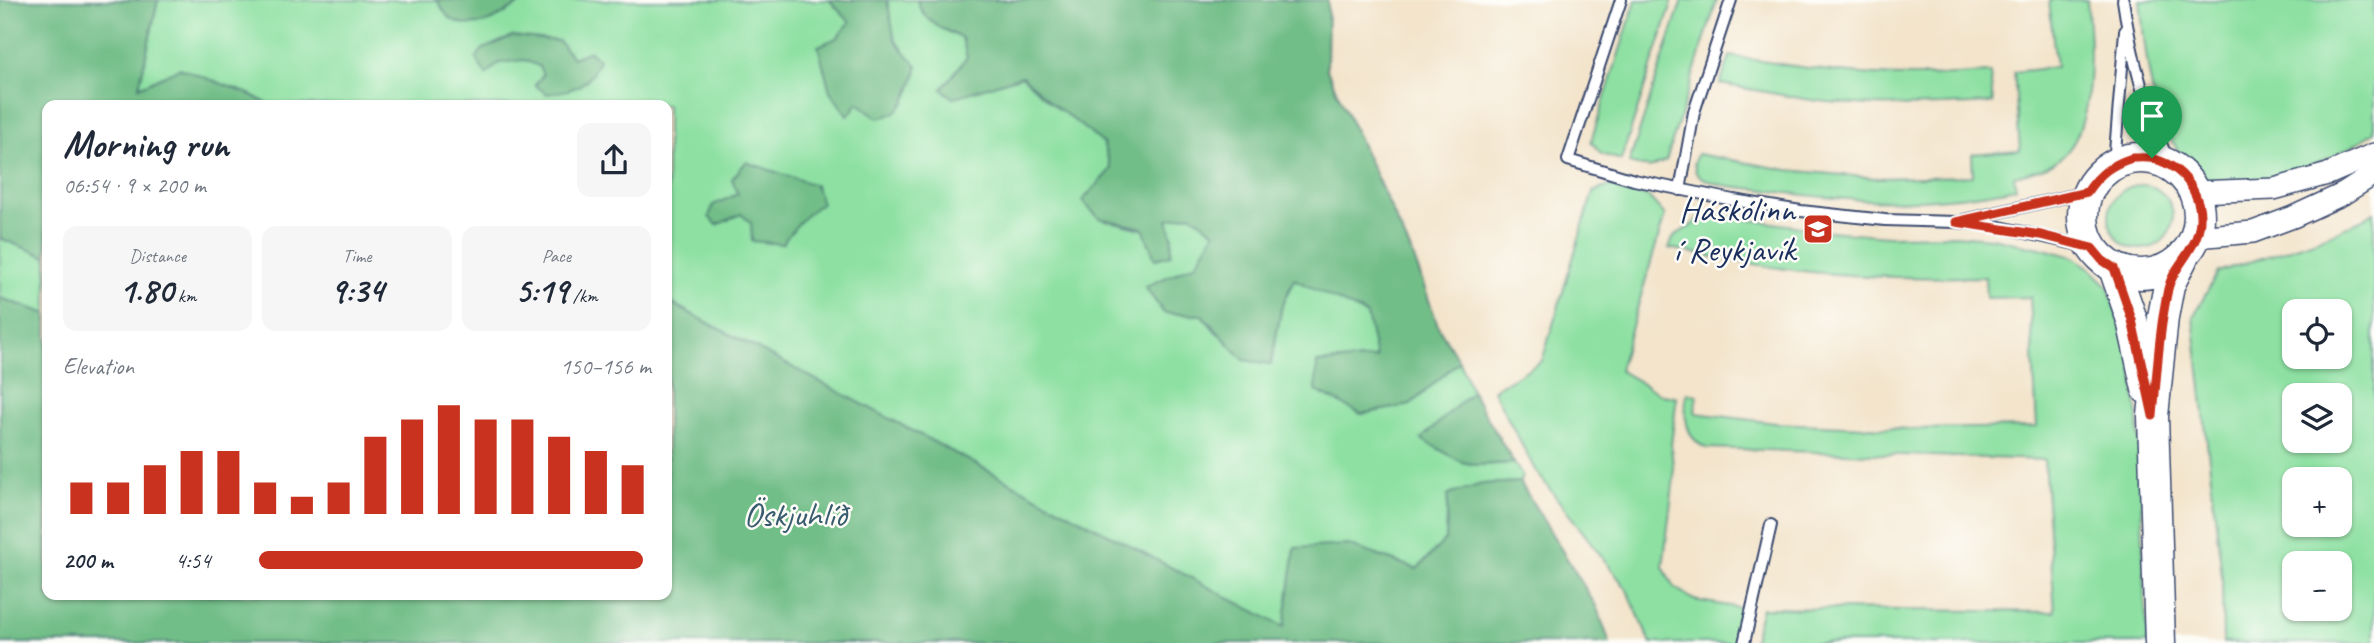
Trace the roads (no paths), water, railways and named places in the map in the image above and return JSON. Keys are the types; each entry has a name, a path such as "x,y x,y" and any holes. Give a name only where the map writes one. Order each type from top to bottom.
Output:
{"street":[{"path":"2195,192 2274,189 2328,174 2374,154"},
{"path":"2160,643 2153,416 2169,285 2190,247 2200,222 2199,206 2195,192 2185,176 2170,165 2152,158 2132,158 2114,164 2098,176 2087,192 2082,211 2084,230 2092,248 2102,260 2114,268 2132,274 2150,274 2168,268 2190,247 2253,232 2294,217 2343,194 2365,180 2374,168"},
{"path":"2114,268 2132,320 2153,416"}],"lane":[{"path":"1621,0 1568,160 1634,180 1680,190 1813,212 1885,220 1956,222 2029,233 2092,248"},
{"path":"1680,190 1694,112 1731,0"},
{"path":"2123,0 2143,92 2156,134 2170,165"},
{"path":"2114,164 2126,21"},
{"path":"1956,222 2087,192"},
{"path":"1744,643 1771,525"}],"place":[{"name":"Háskólinn í Reykjavík","path":"1818,229"}],"park label":[{"name":"Öskjuhlíð","path":"795,514"}]}
